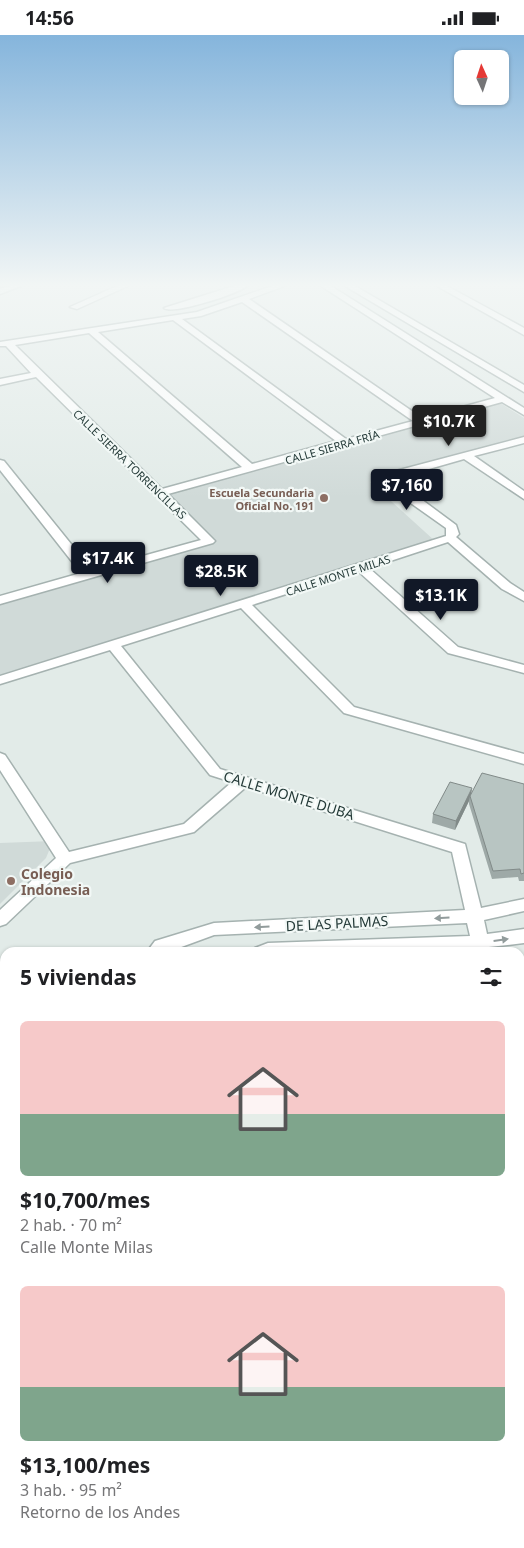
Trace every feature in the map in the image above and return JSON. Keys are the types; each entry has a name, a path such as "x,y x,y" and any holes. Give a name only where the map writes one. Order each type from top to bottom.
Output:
{"street":[{"name":"CALLE SIERRA TORRENCILLAS","path":"18,357 210,541 89,575"},
{"path":"122,357 251,469"},
{"path":"227,357 344,443"},
{"path":"326,357 420,421"},
{"path":"436,357 524,412"},
{"path":"469,357 524,389"},
{"path":"0,382 38,375"},
{"name":"CALLE SIERRA FRÍA","path":"160,493 503,399"},
{"path":"524,440 392,475 388,479 392,485 452,527 454,534 450,538 506,586 524,597"},
{"path":"467,456 524,495"},
{"path":"0,463 89,575 0,600"},
{"name":"CALLE MONTE MILAS","path":"0,680 114,646 450,538"},
{"path":"361,567 453,650 524,669"},
{"path":"244,604 349,710 524,759"},
{"name":"CALLE MONTE DUBA","path":"114,646 215,772 459,848 475,916"},
{"path":"0,758 65,859"},
{"path":"0,920 65,859 189,828 244,780"},
{"name":"DE LAS PALMAS","path":"159,947 214,929 475,916 524,905"},
{"path":"475,916 480,942"},
{"name":"DE LAS PALMAS","path":"348,947 480,942 524,937"}],"shaded area":[{"path":"497,401 524,418 524,436 370,482 435,541 0,676 0,602 215,542 165,493"},
{"name":"Colegio Indonesia","path":"53,841 46,858 0,904 0,843"}],"building":[{"path":"482,773 524,784 524,873 521,874 520,869 493,871 470,796"},
{"path":"450,782 472,788 456,821 433,814"}],"place":[{"name":"Escuela Secundaria Oficial No. 191","path":"324,498"},
{"name":"Colegio Indonesia","path":"11,881"}]}
